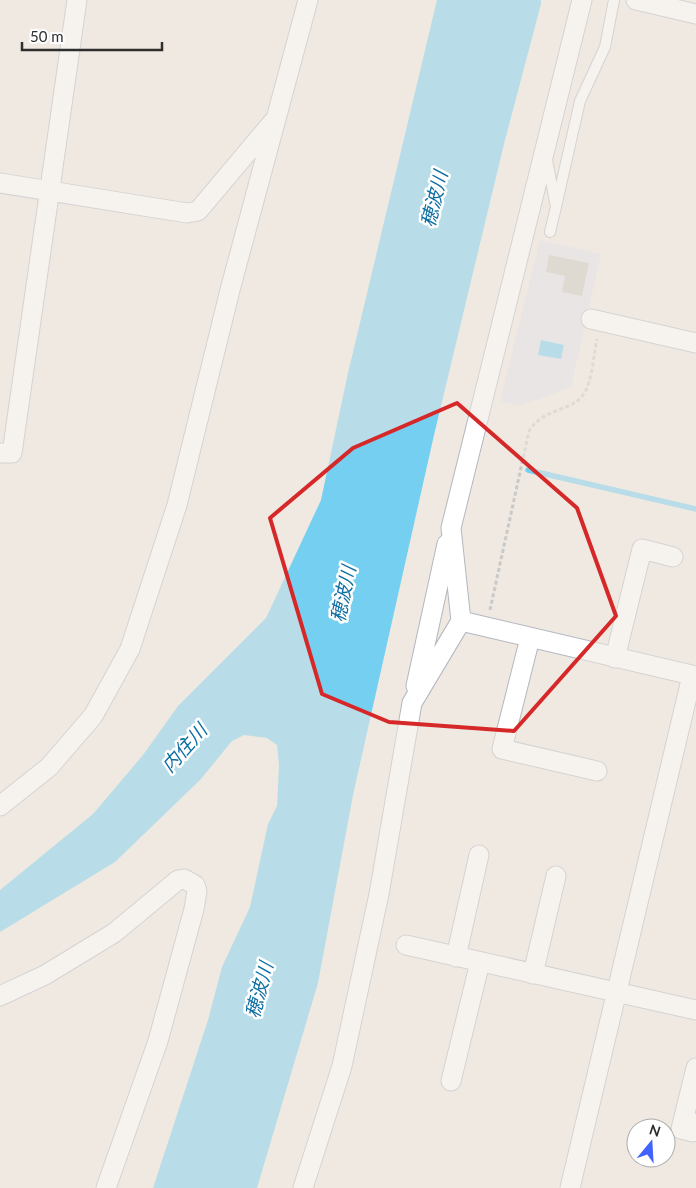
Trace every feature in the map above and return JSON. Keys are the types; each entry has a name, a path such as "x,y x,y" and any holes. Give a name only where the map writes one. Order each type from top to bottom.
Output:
{"street":[{"path":"0,453 12,453 77,0"},
{"path":"0,806 49,767 93,716 130,649 176,505 230,290 308,0"},
{"path":"303,1188 342,1066 379,894 412,703 451,528 582,0"},
{"path":"636,0 696,14"},
{"path":"0,183 187,213 198,211 276,118"},
{"path":"596,320 696,343"},
{"path":"412,703 461,622 451,528"},
{"path":"615,658 642,549 673,558"},
{"path":"461,622 694,676 570,1188"},
{"path":"530,638 502,749 596,771"},
{"path":"456,957 479,855"},
{"path":"533,974 556,876"},
{"path":"0,996 45,975 114,933 178,880 184,880 195,885 197,891 194,909 158,1041 106,1188"},
{"path":"406,945 696,1010"},
{"path":"451,1081 480,962"},
{"path":"685,1116 696,1068"}],"lane":[{"path":"550,232 580,101 605,47 614,0"},
{"path":"545,152 556,207"}],"path":[{"path":"486,628 509,529 528,431 542,416 579,401 586,391 596,320"}],"highlighted area":[{"path":"457,403 577,508 616,616 514,731 389,722 322,694 270,518 353,448"}],"shaded area":[{"path":"540,240 601,254 571,387 520,406 500,401"}],"water":[{"path":"437,0 541,0 541,4 504,144 434,435 353,795 318,983 257,1188 153,1188 208,1020 222,967 250,907 268,824 277,806 279,765 277,745 267,738 244,735 232,741 200,780 115,862 0,932 0,890 93,814 143,755 178,706 266,618 321,500 348,373"},
{"path":"541,340 564,345 561,359 538,355"}],"building":[{"path":"549,255 589,263 582,296 562,292 565,276 546,272"}],"waterway":[{"path":"528,470 696,509"}],"water label":[{"name":"穂波川","path":"434,199"},
{"name":"穂波川","path":"343,594"},
{"name":"内住川","path":"184,748"},
{"name":"穂波川","path":"259,990"}]}
